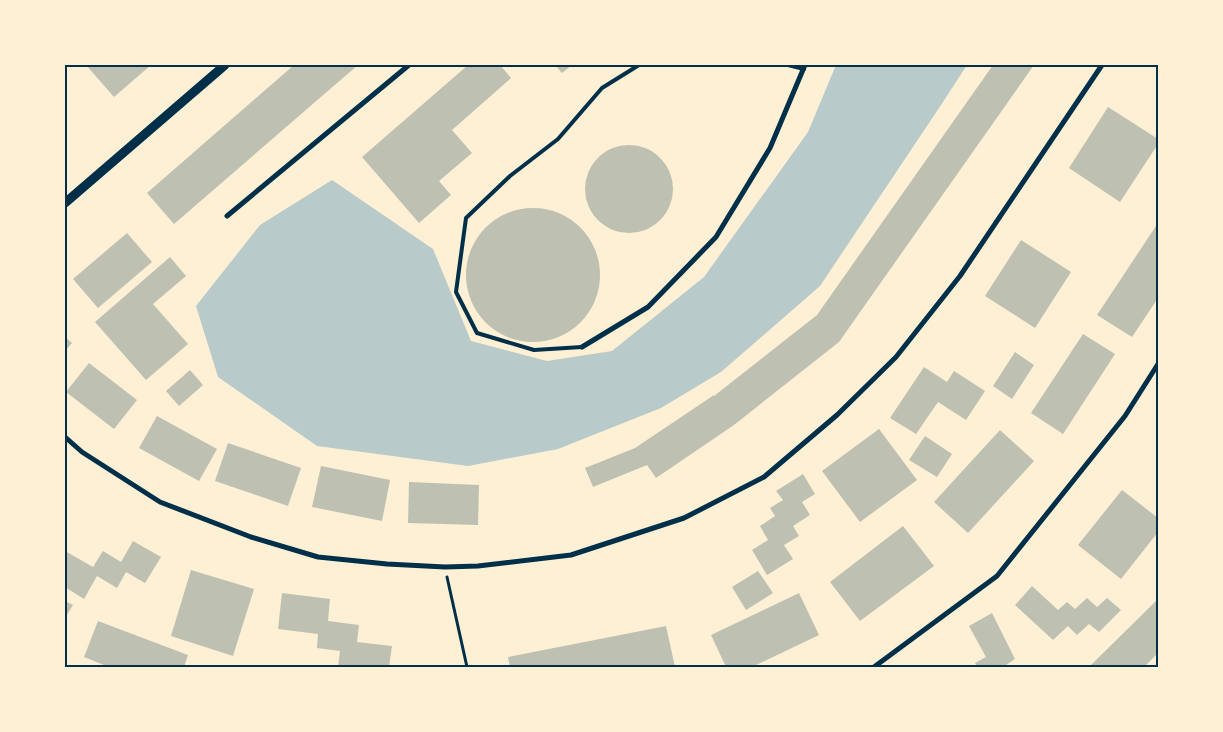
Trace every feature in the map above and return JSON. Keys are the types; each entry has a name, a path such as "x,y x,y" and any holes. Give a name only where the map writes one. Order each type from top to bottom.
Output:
{"street":[{"path":"65,203 226,65"},
{"path":"227,216 409,65"},
{"path":"65,438 82,452 160,502 251,538 318,557 445,568 478,566 571,555 684,518 764,477 837,415 896,357 960,276 1102,65"},
{"path":"582,347 648,307 716,237 770,148 804,67"},
{"path":"874,667 997,576 1125,416 1158,364"}],"lane":[{"path":"582,347 534,350 477,333 456,292 466,218 510,176 558,139 602,88 639,65"},
{"path":"788,65 804,67"}],"path":[{"path":"445,568 467,667"}],"shaded area":[{"path":"836,65 967,65 820,286 721,372 661,408 558,449 468,466 317,446 218,377 196,306 260,225 332,180 433,249 471,341 547,361 612,351 704,277 808,132"}],"building":[{"path":"86,65 151,65 114,97"},
{"path":"294,65 358,65 174,224 147,193"},
{"path":"468,65 500,65 511,78 452,130 472,153 439,181 451,195 419,223 362,157"},
{"path":"555,65 572,65 562,73"},
{"path":"993,65 1034,65 839,342 734,425 656,478 647,465 593,487 585,468 635,448 714,396 817,315"},
{"path":"1108,107 1158,139 1158,144 1120,202 1069,168"},
{"path":"629,145 646,148 654,152 666,164 670,172 673,189 670,206 666,214 654,226 646,230 629,233 612,230 604,226 592,214 588,206 585,189 588,172 592,164 604,152 612,148"},
{"path":"533,208 559,213 581,227 595,249 600,275 595,301 581,323 559,337 533,342 507,337 485,323 471,301 466,275 471,249 485,227 507,213"},
{"path":"1158,223 1158,298 1132,337 1097,315"},
{"path":"127,233 152,262 98,308 73,279"},
{"path":"1021,240 1071,272 1035,328 985,296"},
{"path":"170,257 186,276 153,304 188,344 146,380 95,322"},
{"path":"1083,334 1115,354 1063,434 1031,413"},
{"path":"65,337 72,343 65,351"},
{"path":"1015,352 1034,365 1012,399 993,386"},
{"path":"89,363 137,400 114,429 66,392"},
{"path":"924,367 947,382 954,371 985,391 966,420 938,402 916,434 890,418"},
{"path":"190,370 203,385 179,406 166,391"},
{"path":"157,416 217,449 199,481 139,448"},
{"path":"879,429 917,480 860,522 822,471"},
{"path":"1000,430 1034,461 968,533 934,502"},
{"path":"925,436 952,454 937,477 909,460"},
{"path":"228,443 301,468 288,506 215,481"},
{"path":"321,466 390,480 382,521 312,507"},
{"path":"803,474 815,494 802,502 810,515 793,526 799,536 784,545 793,559 767,575 752,550 768,540 760,526 775,516 770,508 783,500 776,491"},
{"path":"409,482 479,485 478,525 408,523"},
{"path":"1122,490 1158,518 1158,532 1121,579 1078,545"},
{"path":"903,526 934,566 860,621 830,582"},
{"path":"133,541 161,557 145,583 126,572 117,588 97,576 84,599 65,587 65,551 93,567 103,551 121,562"},
{"path":"191,570 254,589 233,656 171,636"},
{"path":"758,571 773,593 746,610 732,587"},
{"path":"1032,586 1058,610 1067,602 1075,609 1087,598 1097,607 1107,598 1121,610 1099,632 1089,624 1077,635 1068,626 1053,640 1015,605"},
{"path":"282,593 330,599 328,621 359,625 357,642 392,646 389,667 338,667 340,651 317,648 318,634 278,629"},
{"path":"799,593 819,635 752,667 726,667 711,635"},
{"path":"1158,599 1158,653 1144,667 1089,667"},
{"path":"65,601 73,605 65,618"},
{"path":"992,613 1015,659 1003,667 977,667 975,663 986,657 969,626"},
{"path":"98,621 188,655 184,667 109,667 84,657"},
{"path":"666,626 675,667 510,667 508,657"}]}
